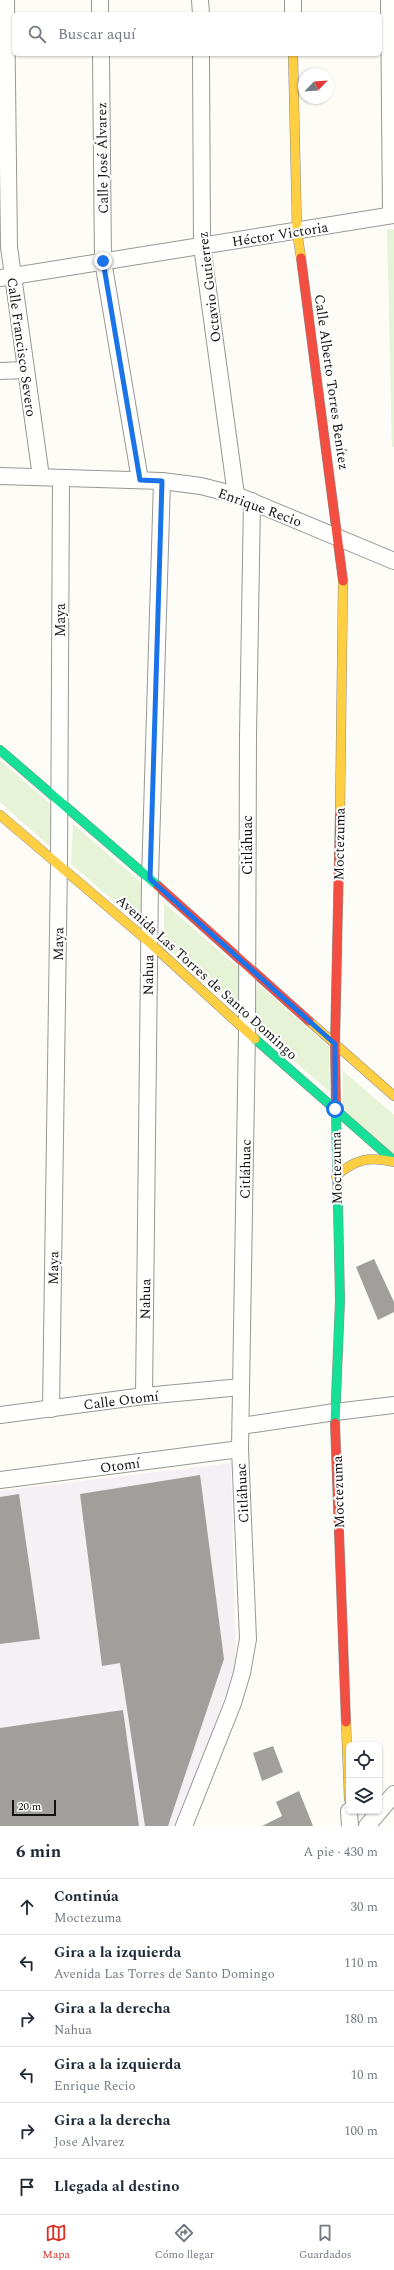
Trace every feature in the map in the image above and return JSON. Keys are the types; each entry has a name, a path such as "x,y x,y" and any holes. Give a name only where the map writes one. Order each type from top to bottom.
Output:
{"street":[{"name":"Calle Francisco Severo","path":"6,0 9,248 6,277 25,370 41,477"},
{"path":"100,0 100,12"},
{"path":"200,0 201,12"},
{"path":"293,0 293,12"},
{"path":"389,0 392,215"},
{"name":"Calle José Álvarez","path":"101,56 103,261 140,480"},
{"name":"Octavio Gutierrez","path":"201,56 202,246 236,495"},
{"name":"Calle Alberto Torres Benítez","path":"293,56 297,231 339,537"},
{"path":"0,212 9,248"},
{"name":"Héctor Victoria","path":"6,277 392,215"},
{"path":"0,372 25,370"},
{"name":"Enrique Recio","path":"0,476 162,481 201,486 236,495 252,501 394,561"},
{"name":"Maya","path":"51,1409 59,864 58,800 61,478"},
{"name":"Nahua","path":"144,1396 150,879 162,481"},
{"name":"Citláhuac","path":"184,1826 233,1703 242,1672 248,1639 240,1449 247,1032 252,501"},
{"name":"Moctezuma","path":"339,537 342,564 344,618 335,1044 336,1176 340,1300 335,1412 348,1778"},
{"path":"0,750 247,964 394,1096"},
{"name":"Avenida Las Torres de Santo Domingo","path":"0,815 149,942 247,1032 394,1162"},
{"path":"336,1176 348,1164 363,1158 375,1157 394,1162"},
{"name":"Calle Otomí","path":"0,1415 144,1396 241,1387"},
{"path":"241,1426 394,1405"},
{"name":"Otomí","path":"0,1480 240,1449"},
{"path":"367,1826 394,1794"},
{"path":"349,1814 350,1826"}],"shaded area":[{"path":"231,1463 236,1663 184,1814 177,1826 0,1826 0,1491"}],"green space":[{"path":"387,229 394,230 394,447 392,447"},
{"path":"0,760 57,810 57,853 0,802"},
{"path":"73,824 144,885 143,926 71,864"},
{"path":"164,903 240,969 239,1011 164,946"},
{"path":"257,983 329,1047 330,1092 255,1027"},
{"path":"343,1071 394,1115 394,1155 342,1109"}],"building":[{"path":"374,1259 394,1302 394,1312 378,1320 356,1267"},
{"path":"200,1475 224,1659 168,1826 145,1826 120,1663 102,1666 80,1494"},
{"path":"19,1494 40,1639 0,1644 0,1497"},
{"path":"123,1710 139,1826 0,1826 0,1728"},
{"path":"273,1746 283,1772 262,1781 253,1753"},
{"path":"299,1791 313,1826 262,1826 282,1816 276,1802"}],"traffic: fast":[{"path":"0,750 158,886"},
{"path":"255,1039 394,1161"},
{"path":"335,1423 340,1300 336,1110"}],"traffic: slow":[{"path":"293,56 297,231 301,258"},
{"path":"340,813 343,581"},
{"path":"0,815 149,942 255,1039"},
{"path":"309,1021 394,1096"},
{"path":"336,1176 343,1170 363,1160 377,1159 394,1162"},
{"path":"346,1722 348,1778"}],"traffic: jam":[{"path":"301,258 343,581"},
{"path":"336,1110 335,1044 340,813"},
{"path":"158,886 309,1021"},
{"path":"335,1423 346,1722"}],"route":[{"path":"103,261 140,480 162,481 150,879 335,1044 335,1109"}]}
